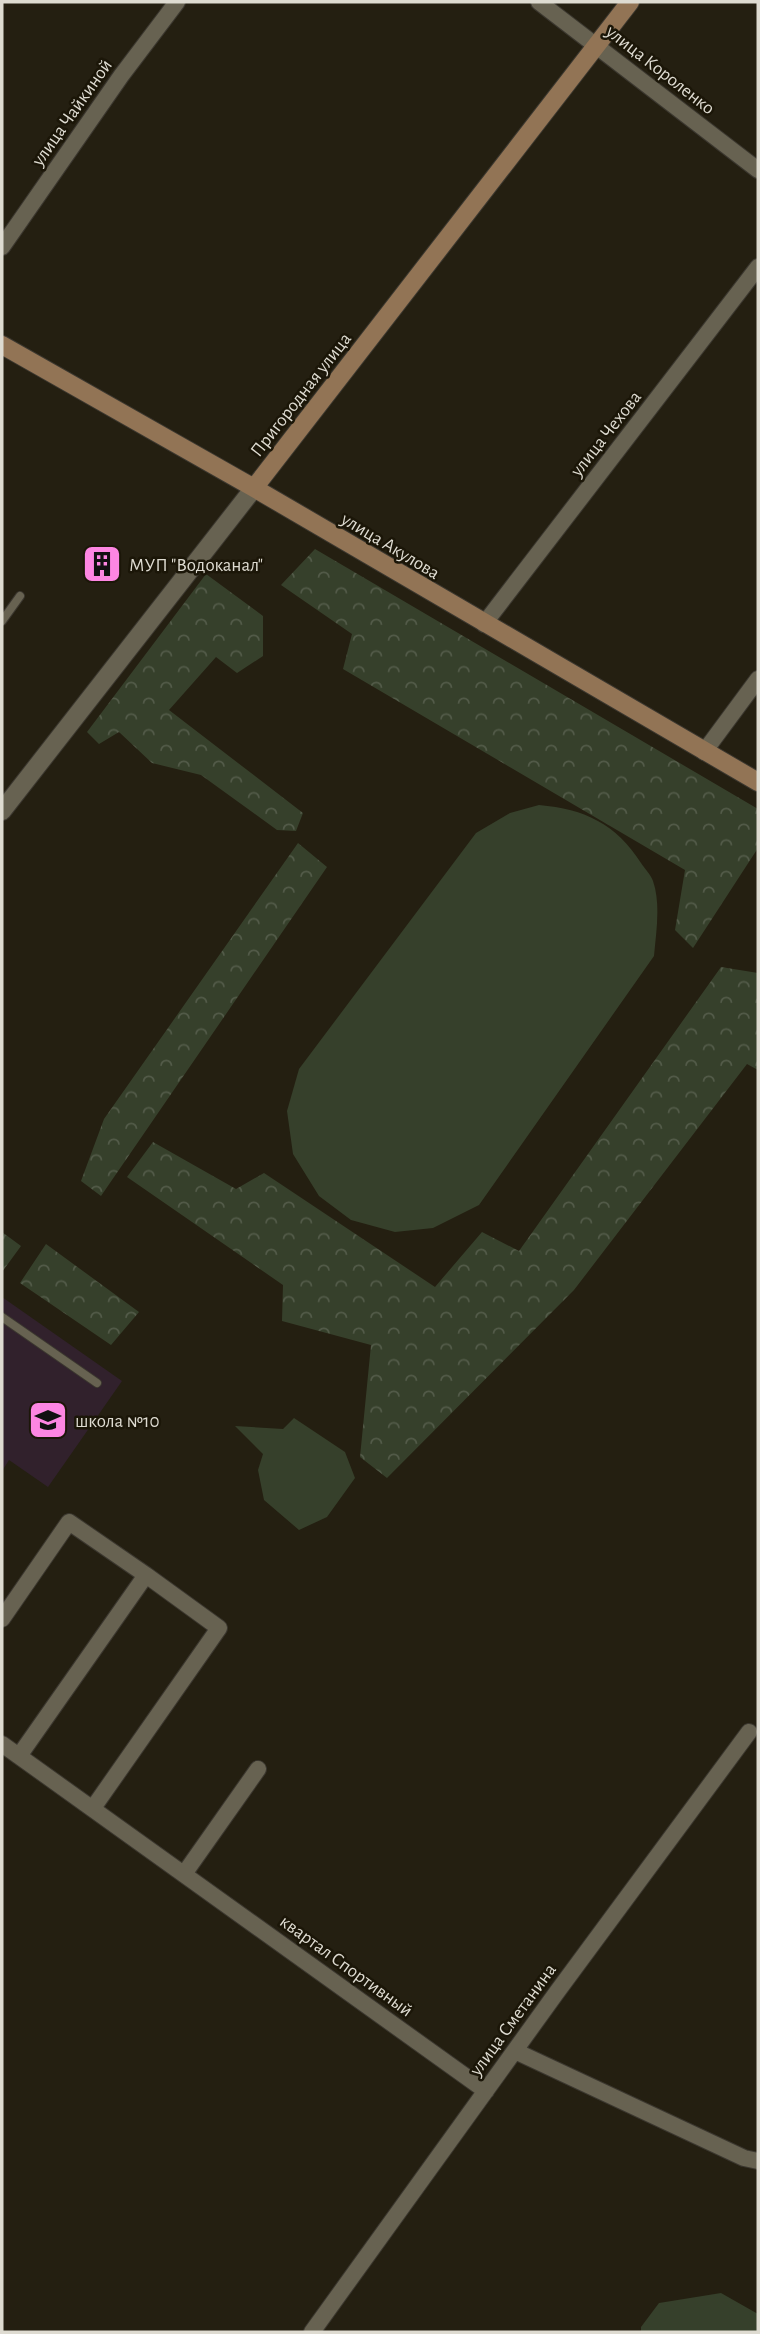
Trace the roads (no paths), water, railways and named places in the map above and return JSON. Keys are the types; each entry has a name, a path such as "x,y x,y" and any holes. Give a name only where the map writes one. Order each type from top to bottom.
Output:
{"main road":[{"name":"Пригородная улица","path":"254,488 630,2"},
{"name":"улица Акулова","path":"2,345 254,488 758,782"}],"street":[{"name":"улица Чайкиной","path":"2,247 121,76 177,2"},
{"name":"улица Короленко","path":"539,2 758,170"},
{"name":"улица Чехова","path":"484,624 758,267"},
{"name":"Пригородная улица","path":"2,811 254,488"},
{"path":"704,752 758,679"},
{"path":"2,1619 69,1522 219,1628 93,1808"},
{"path":"19,1756 146,1574"},
{"name":"улица Сметанина","path":"312,2332 748,1732"},
{"name":"квартал Спортивный","path":"2,1744 486,2091"},
{"path":"184,1874 258,1769"},
{"path":"515,2051 744,2158 758,2161"}],"lane":[{"path":"2,621 20,596"},
{"path":"2,1317 97,1383"}],"place":[{"name":"МУП \"Водоканал\"","path":"102,564"},
{"name":"школа №10","path":"48,1420"}]}
